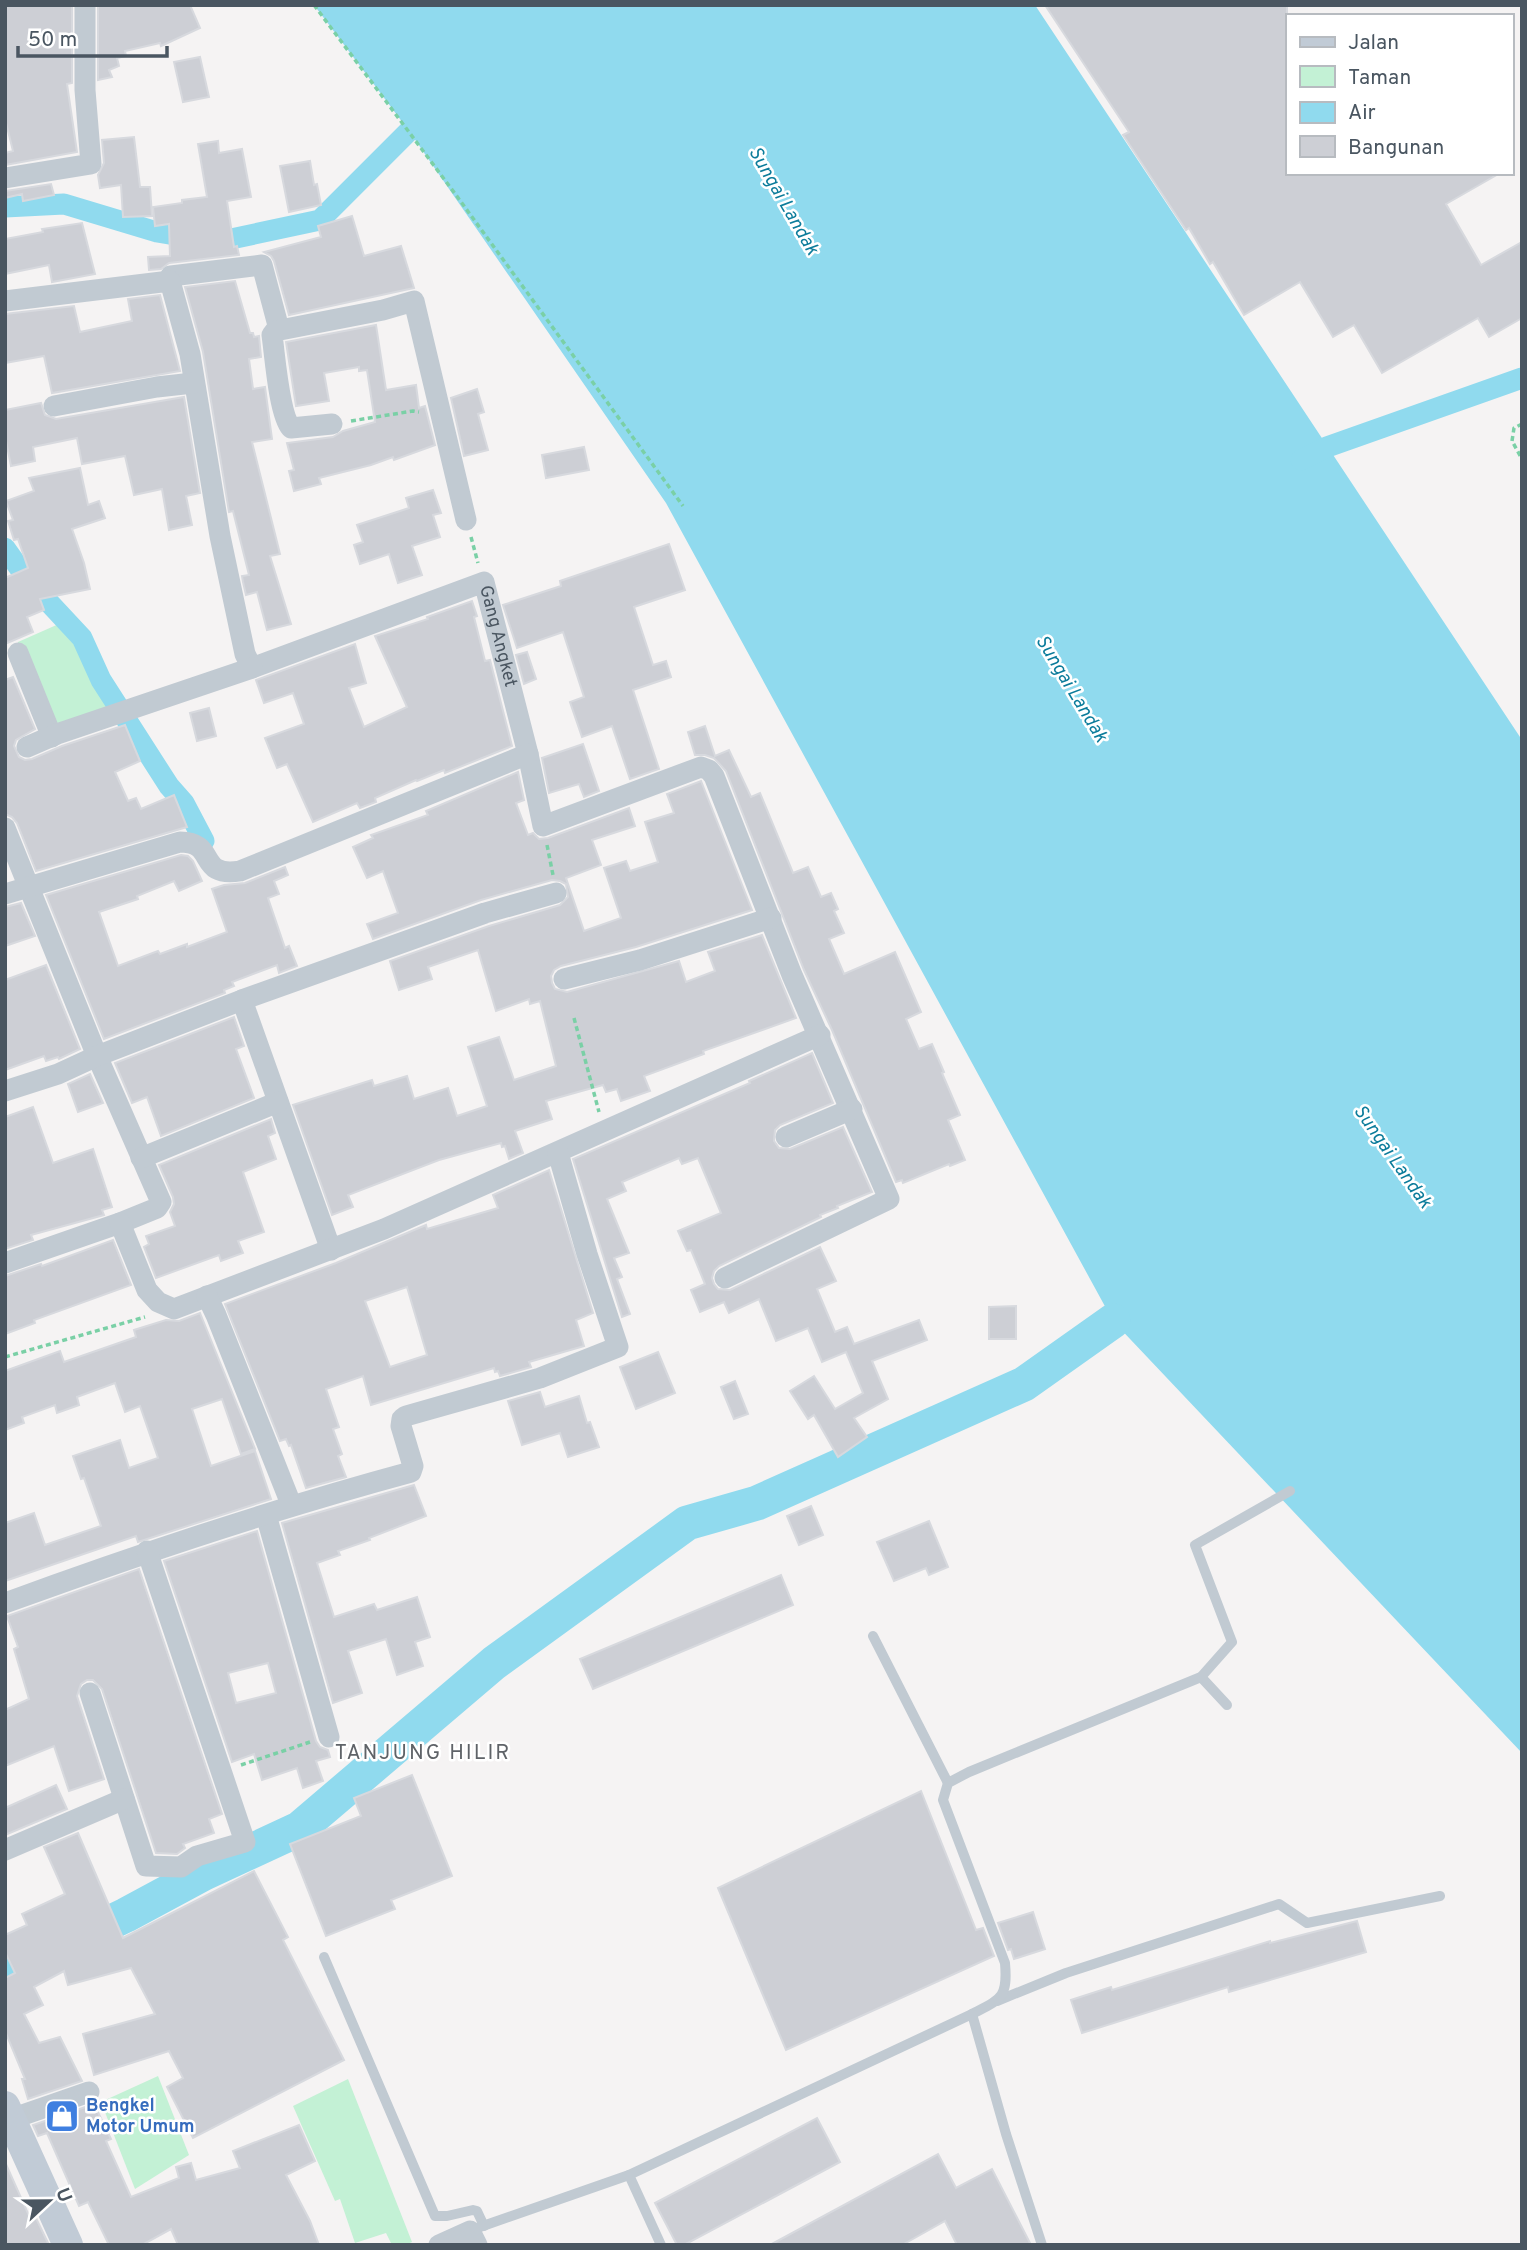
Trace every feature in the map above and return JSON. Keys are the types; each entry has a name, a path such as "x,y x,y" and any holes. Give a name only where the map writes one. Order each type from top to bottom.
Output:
{"street":[{"path":"5,178 90,164 85,90 85,5"},
{"path":"27,747 108,716 252,668 245,654 220,536 190,355 170,282 171,276 262,265 279,329"},
{"path":"5,301 170,282"},
{"path":"332,424 305,428 291,428 288,424 281,399 272,335 279,329 383,310 414,301 466,520"},
{"path":"54,406 143,389 193,383"},
{"name":"Gang Angket","path":"252,668 484,582 528,754 543,826"},
{"path":"18,653 51,737"},
{"path":"5,894 180,842 192,842 200,848 214,869 225,873 240,871 528,754"},
{"path":"543,826 705,767 714,776 792,975 889,1199 725,1278"},
{"path":"5,828 97,1056 161,1199 157,1208 5,1263"},
{"path":"5,1091 58,1074 97,1056 242,1000 485,913 556,893"},
{"path":"564,979 640,960 771,918"},
{"path":"242,1000 331,1250"},
{"path":"120,1223 147,1290 158,1302 174,1309 331,1250 558,1153 820,1035"},
{"path":"141,1158 278,1102"},
{"path":"786,1137 852,1109"},
{"path":"5,1603 148,1551 266,1515 291,1504 411,1472 413,1466 401,1419 540,1378 618,1347 587,1254 558,1153"},
{"path":"207,1296 291,1504"},
{"path":"266,1515 329,1737"},
{"path":"90,1693 146,1866 181,1867 197,1856 245,1842 148,1551"},
{"path":"5,1850 124,1798"},
{"path":"68,2245 8,2113 89,2092"},
{"path":"439,2245 477,2234"}],"lane":[{"path":"948,1783 1202,1677 1232,1642 1195,1545 1290,1492"},
{"path":"873,1636 948,1783 943,1800 1005,1963 1007,1985 997,2001"},
{"path":"1202,1677 1227,1704"},
{"path":"324,1957 435,2216 477,2211 477,2234 629,2175 997,2001 1066,1973 1279,1905 1307,1923 1440,1896"},
{"path":"972,2014 1006,2134 1042,2245"},
{"path":"629,2175 661,2245"}],"path":[{"path":"314,5 682,506"},
{"path":"332,424 413,411 425,415"},
{"path":"1522,424 1514,428 1512,441 1522,459"},
{"path":"543,826 556,893"},
{"path":"574,1018 604,1131"},
{"path":"5,1357 174,1309"},
{"path":"222,1771 329,1737"}],"green space":[{"path":"61,623 91,666 108,716 52,737 18,653 18,642"},
{"path":"158,2076 189,2155 135,2189 101,2102"},
{"path":"348,2079 412,2242 405,2245 392,2245 386,2233 355,2243 340,2199 335,2201 293,2106"}],"water":[{"name":"Sungai Landak","path":"314,5 1035,5 1522,740 1522,1753 1113,1321 666,503 409,131"}],"building":[{"path":"5,5 72,5 72,83 67,84 77,152 5,165 5,153 13,151 5,119"},
{"path":"98,5 190,5 200,28 161,46 160,43 125,51 126,56 117,58 119,66 109,70 112,77 98,80"},
{"path":"1045,5 1287,5 1286,175 1497,175 1446,204 1481,265 1522,242 1522,318 1489,337 1478,318 1382,373 1354,325 1333,337 1300,282 1244,315 1213,262 1210,264 1189,228 1186,230 1123,135 1129,132"},
{"path":"200,57 209,97 183,102 174,62"},
{"path":"134,137 140,187 150,187 152,216 123,217 121,185 100,188 98,175 104,163 102,140"},
{"path":"218,141 219,153 242,149 251,197 227,201 234,247 237,246 239,255 169,263 161,269 149,270 148,257 170,256 169,224 155,226 153,207 207,197 198,144"},
{"path":"310,161 321,205 289,212 280,166"},
{"path":"51,184 54,195 23,201 22,194 5,198 5,191"},
{"path":"352,216 364,256 401,246 414,288 289,315 274,261 264,252 321,237 318,226"},
{"path":"82,223 95,274 52,282 49,265 5,274 5,239 43,232 42,229"},
{"path":"235,281 250,333 253,333 254,337 259,336 261,357 249,359 253,389 265,387 272,439 252,442 280,554 270,556 291,624 267,630 257,592 246,595 242,576 249,575 233,511 229,512 203,352 185,287"},
{"path":"160,295 180,371 52,393 44,356 5,363 5,314 74,306 80,332 132,321 128,299"},
{"path":"376,325 386,390 416,385 419,408 425,406 435,445 394,460 393,457 319,478 321,484 294,491 289,471 294,470 287,443 333,437 343,431 375,422 367,370 359,371 359,367 324,373 329,401 296,406 286,342"},
{"path":"477,389 484,412 478,414 488,450 464,456 451,398"},
{"path":"184,397 200,493 186,496 192,525 169,530 162,489 134,495 125,456 82,464 77,438 33,447 35,461 11,466 5,436 5,410 41,403 45,415 56,419"},
{"path":"584,447 589,470 546,478 542,455"},
{"path":"80,468 88,505 99,501 105,518 72,529 90,589 40,599 44,610 27,617 33,632 5,644 5,578 28,568 18,539 14,540 8,521 13,520 6,501 34,491 29,478"},
{"path":"433,490 441,513 433,515 440,537 412,546 422,575 398,583 389,554 360,564 354,545 363,542 357,525 409,508 406,498"},
{"path":"669,544 685,590 634,607 653,665 666,661 671,677 633,690 659,769 630,779 612,726 582,737 570,702 584,697 563,632 517,648 503,605 561,586 560,581"},
{"path":"472,601 485,661 490,660 512,746 445,773 444,770 416,780 375,798 376,802 360,808 357,803 313,822 287,764 277,768 265,738 304,724 293,693 264,703 256,680 355,644 366,683 349,688 364,727 407,707 375,636"},
{"path":"527,652 536,679 524,684 516,655"},
{"path":"13,677 35,729 16,740 14,746 19,757 32,759 125,725 140,761 115,772 128,801 136,798 141,809 174,795 187,827 36,871 17,823 5,814 5,680"},
{"path":"209,708 216,736 197,741 190,713"},
{"path":"705,726 715,756 729,750 751,797 760,793 793,873 808,867 821,897 831,893 838,909 834,911 844,933 829,939 844,974 895,952 921,1012 906,1019 919,1049 932,1044 944,1072 942,1073 960,1115 948,1120 965,1160 903,1183 902,1180 896,1182 804,970 726,771 714,758 695,755 688,732"},
{"path":"583,744 599,791 584,797 579,784 549,793 542,758"},
{"path":"518,772 524,800 516,803 528,835 533,833 539,839 629,808 635,826 592,840 601,865 566,878 584,931 621,918 604,868 626,861 630,871 658,862 645,822 674,813 667,794 701,781 752,910 636,947 561,966 554,970 551,976 555,989 567,992 679,961 686,982 715,971 708,952 762,935 796,1018 703,1051 704,1054 644,1076 650,1091 621,1101 617,1089 606,1092 603,1085 546,1101 552,1119 515,1131 523,1153 509,1159 505,1146 502,1147 501,1143 439,1160 348,1195 353,1207 332,1215 293,1105 372,1080 374,1086 407,1076 414,1099 448,1088 457,1116 487,1106 468,1047 499,1037 514,1080 556,1066 540,1001 530,1004 529,999 496,1011 478,950 428,967 432,979 399,990 390,961 489,926 560,905 568,897 566,884 552,880 481,900 373,939 367,924 398,913 383,871 367,878 353,847 373,838 371,835 428,815 426,811"},
{"path":"181,855 188,856 193,861 202,881 179,891 174,881 137,896 138,899 99,912 118,966 158,951 160,954 187,944 187,947 227,932 212,889 245,883 285,867 288,875 274,881 279,894 268,898 285,948 289,946 297,966 279,973 277,965 232,982 234,986 224,990 225,993 104,1039 46,895"},
{"path":"21,903 35,936 5,946 5,907"},
{"path":"46,965 80,1049 59,1059 58,1057 46,1061 44,1056 5,1070 5,980"},
{"path":"234,1017 244,1046 236,1049 254,1098 161,1136 147,1097 132,1103 115,1063"},
{"path":"812,1053 833,1103 780,1125 775,1130 774,1141 779,1148 790,1149 843,1127 872,1192 837,1206 838,1208 820,1215 821,1217 719,1266 712,1278 718,1289 730,1290 820,1247 836,1281 817,1289 835,1332 847,1327 854,1344 919,1320 927,1340 872,1361 888,1399 854,1418 867,1437 838,1457 814,1415 808,1419 790,1391 814,1376 835,1409 863,1393 846,1352 822,1362 808,1328 776,1341 759,1299 729,1313 724,1302 700,1312 691,1290 705,1284 691,1250 687,1251 678,1231 721,1213 698,1158 682,1164 679,1158 622,1182 626,1191 607,1199 629,1253 614,1258 622,1277 617,1279 630,1314 622,1317 573,1159 750,1083 749,1081"},
{"path":"90,1074 103,1103 78,1112 68,1084"},
{"path":"33,1107 53,1163 93,1149 112,1207 102,1210 104,1215 31,1235 33,1240 5,1249 5,1117"},
{"path":"271,1119 275,1133 268,1136 276,1159 243,1172 264,1232 238,1241 243,1253 221,1261 219,1255 156,1278 144,1247 149,1244 146,1236 175,1226 170,1212 174,1204 173,1197 159,1165"},
{"path":"549,1170 593,1313 576,1320 584,1346 529,1362 531,1367 500,1376 494,1368 371,1405 363,1376 326,1389 339,1427 333,1429 342,1454 338,1456 346,1477 306,1488 291,1445 289,1446 286,1439 280,1441 225,1304 336,1263 426,1225 427,1229 498,1208 493,1195","holes":["407,1287 427,1355 390,1367 365,1301"]},
{"path":"113,1240 131,1285 34,1320 35,1323 5,1334 5,1276 41,1264 42,1266"},
{"path":"1016,1306 1016,1339 989,1339 989,1307"},
{"path":"200,1313 255,1449 241,1454 222,1399 192,1409 211,1466 255,1451 271,1499 138,1542 136,1536 5,1581 5,1523 34,1513 45,1545 101,1526 73,1456 120,1440 129,1468 158,1458 140,1406 125,1412 115,1383 77,1397 79,1405 57,1413 55,1405 22,1417 24,1423 5,1430 5,1371 60,1351 64,1362 136,1337 134,1330 166,1320 179,1321"},
{"path":"658,1352 675,1393 636,1409 620,1367"},
{"path":"735,1381 748,1414 734,1419 721,1387"},
{"path":"540,1392 545,1407 579,1396 587,1423 590,1422 599,1447 568,1457 560,1433 522,1445 508,1401"},
{"path":"414,1485 426,1516 338,1551 340,1555 317,1563 334,1617 374,1604 377,1610 417,1597 430,1637 415,1642 423,1666 397,1675 386,1639 348,1651 362,1693 333,1703 282,1523"},
{"path":"811,1506 823,1535 799,1545 787,1516"},
{"path":"929,1521 948,1567 929,1575 926,1568 894,1581 877,1542"},
{"path":"257,1531 316,1741 320,1747 328,1750 330,1757 316,1761 323,1781 303,1788 297,1768 262,1780 254,1754 232,1762 164,1561","holes":["268,1663 276,1693 236,1703 228,1673"]},
{"path":"139,1569 222,1814 209,1819 214,1833 183,1844 185,1848 177,1854 156,1853 102,1689 93,1680 81,1684 77,1696 104,1779 69,1791 54,1746 5,1766 5,1710 29,1699 14,1649 18,1647 7,1616"},
{"path":"781,1575 793,1605 593,1689 580,1659"},
{"path":"412,1775 452,1876 391,1900 395,1909 326,1936 290,1844 361,1816 354,1798"},
{"path":"56,1785 67,1809 5,1835 5,1808"},
{"path":"921,1791 976,1930 983,1928 994,1956 786,2050 718,1888"},
{"path":"78,1833 123,1938 254,1871 288,1937 283,1940 344,2060 193,2138 167,2087 183,2078 169,2051 94,2075 83,2034 155,2014 131,1968 68,1985 64,1971 34,1987 43,2005 24,2014 39,2043 60,2037 82,2081 28,2099 22,2079 25,2079 5,2031 5,1978 15,1973 5,1952 5,1935 27,1925 22,1914 65,1894 44,1847"},
{"path":"1033,1912 1045,1949 1014,1959 998,1923"},
{"path":"1357,1921 1366,1952 1229,1992 1228,1987 1082,2033 1071,2000 1270,1941"},
{"path":"94,2104 111,2139 106,2141 131,2197 179,2178 176,2167 191,2163 196,2180 240,2168 233,2151 299,2125 315,2161 286,2175 319,2245 178,2245 171,2229 142,2245 109,2245 88,2202 79,2206 47,2133 38,2136 33,2125"},
{"path":"817,2118 840,2162 684,2245 677,2245 655,2203"},
{"path":"938,2154 956,2188 992,2169 1031,2245 957,2245 945,2221 902,2245 770,2245"},
{"path":"5,2162 30,2218 35,2216 49,2245 5,2245"}],"waterway":[{"path":"5,207 64,204 157,232 217,242 320,220 409,131"},
{"path":"1301,460 1327,447 1522,378"},
{"path":"5,548 27,579 82,638 101,680 169,786 184,803 204,841"},
{"path":"5,1973 126,1915 204,1873 299,1829 494,1663 687,1523 757,1503 1024,1384 1113,1321"}],"place":[{"name":"Bengkel Motor Umum","path":"62,2116"}],"district":[{"name":"TANJUNG HILIR","path":"423,1753"}]}
